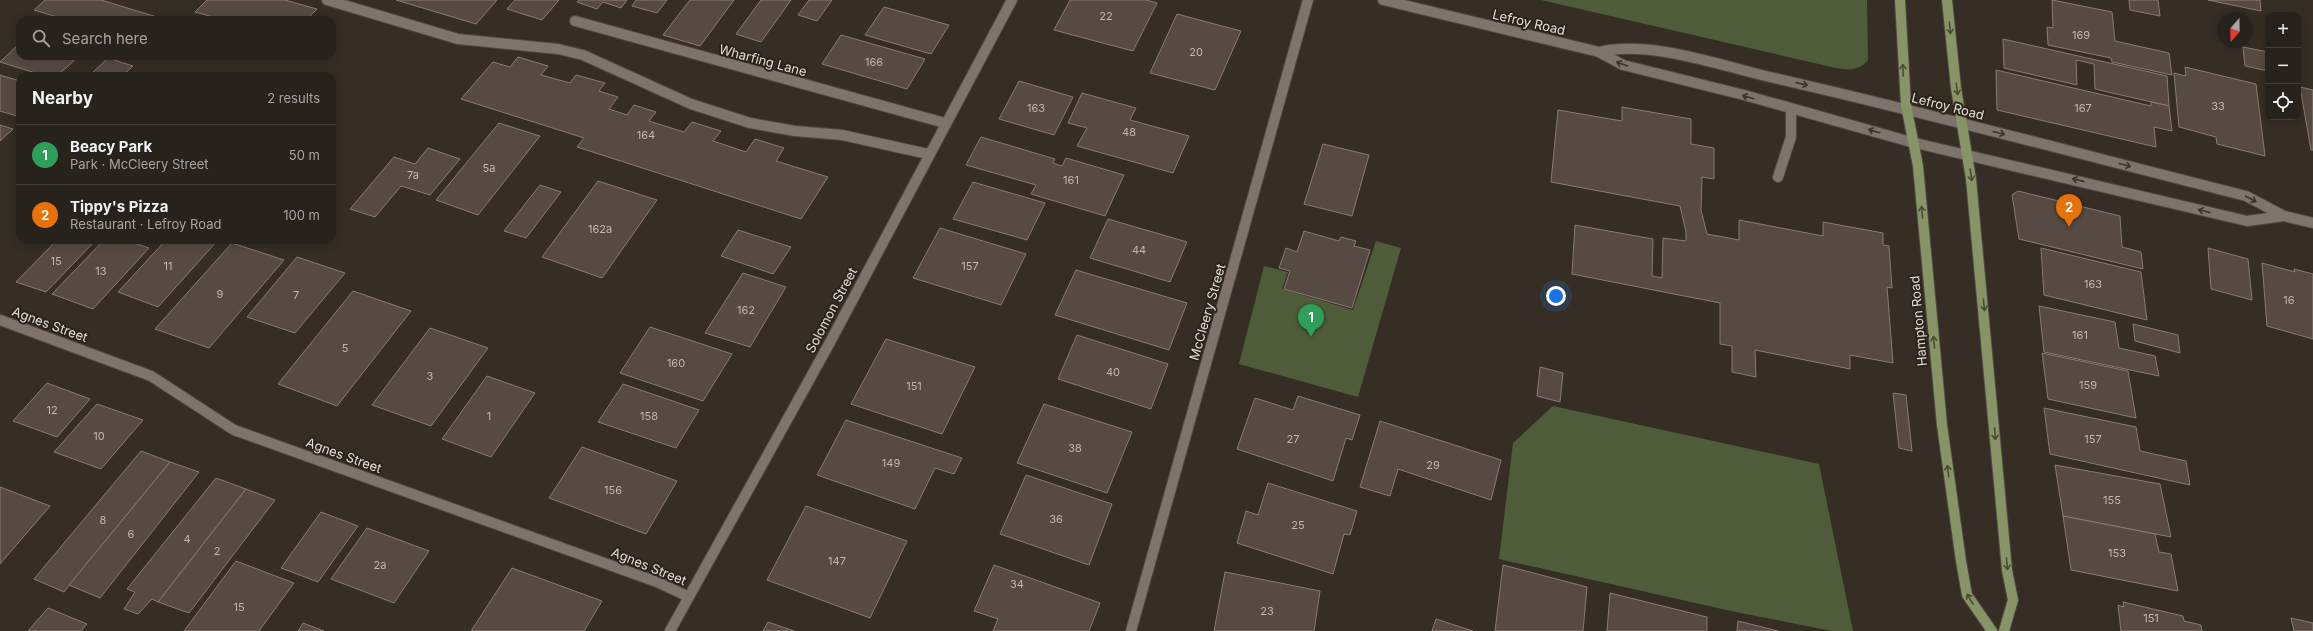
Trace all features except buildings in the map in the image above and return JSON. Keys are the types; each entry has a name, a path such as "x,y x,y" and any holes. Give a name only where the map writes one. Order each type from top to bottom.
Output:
{"main road":[{"name":"Hampton Road","path":"1900,0 1906,109 1911,142 1918,166 1942,425 1961,560 1967,595 1992,631"},
{"path":"1947,0 1962,123 1968,155 1990,370 2007,570 2013,600 2004,631"}],"street":[{"path":"327,0 458,39 558,49 584,54 691,104 750,123 842,135 928,154"},
{"name":"Solomon Street","path":"670,631 828,346 944,123 1012,0"},
{"name":"McCleery Street","path":"1131,631 1308,0"},
{"name":"Lefroy Road","path":"1383,0 1599,52 1623,65 1911,142 2247,221 2284,216"},
{"name":"Wharfing Lane","path":"575,21 944,123"},
{"name":"Lefroy Road","path":"1599,52 1610,48 1623,48 1672,56 1906,109 2246,196 2284,216 2313,223"},
{"path":"1778,177 1791,137 1791,109"},
{"name":"Agnes Street","path":"0,320 151,376 234,430 657,582 689,597"}],"green space":[{"path":"1541,0 1867,0 1868,60 1865,64 1854,69 1836,68"},
{"path":"1376,241 1401,248 1358,397 1239,364 1264,266 1288,272 1282,289 1353,310"},
{"path":"1553,406 1819,464 1853,631 1832,631 1731,611 1499,559 1513,443"}],"place":[{"name":"Tippy's Pizza","path":"2069,227"},
{"name":"Beacy Park","path":"1311,337"}]}
